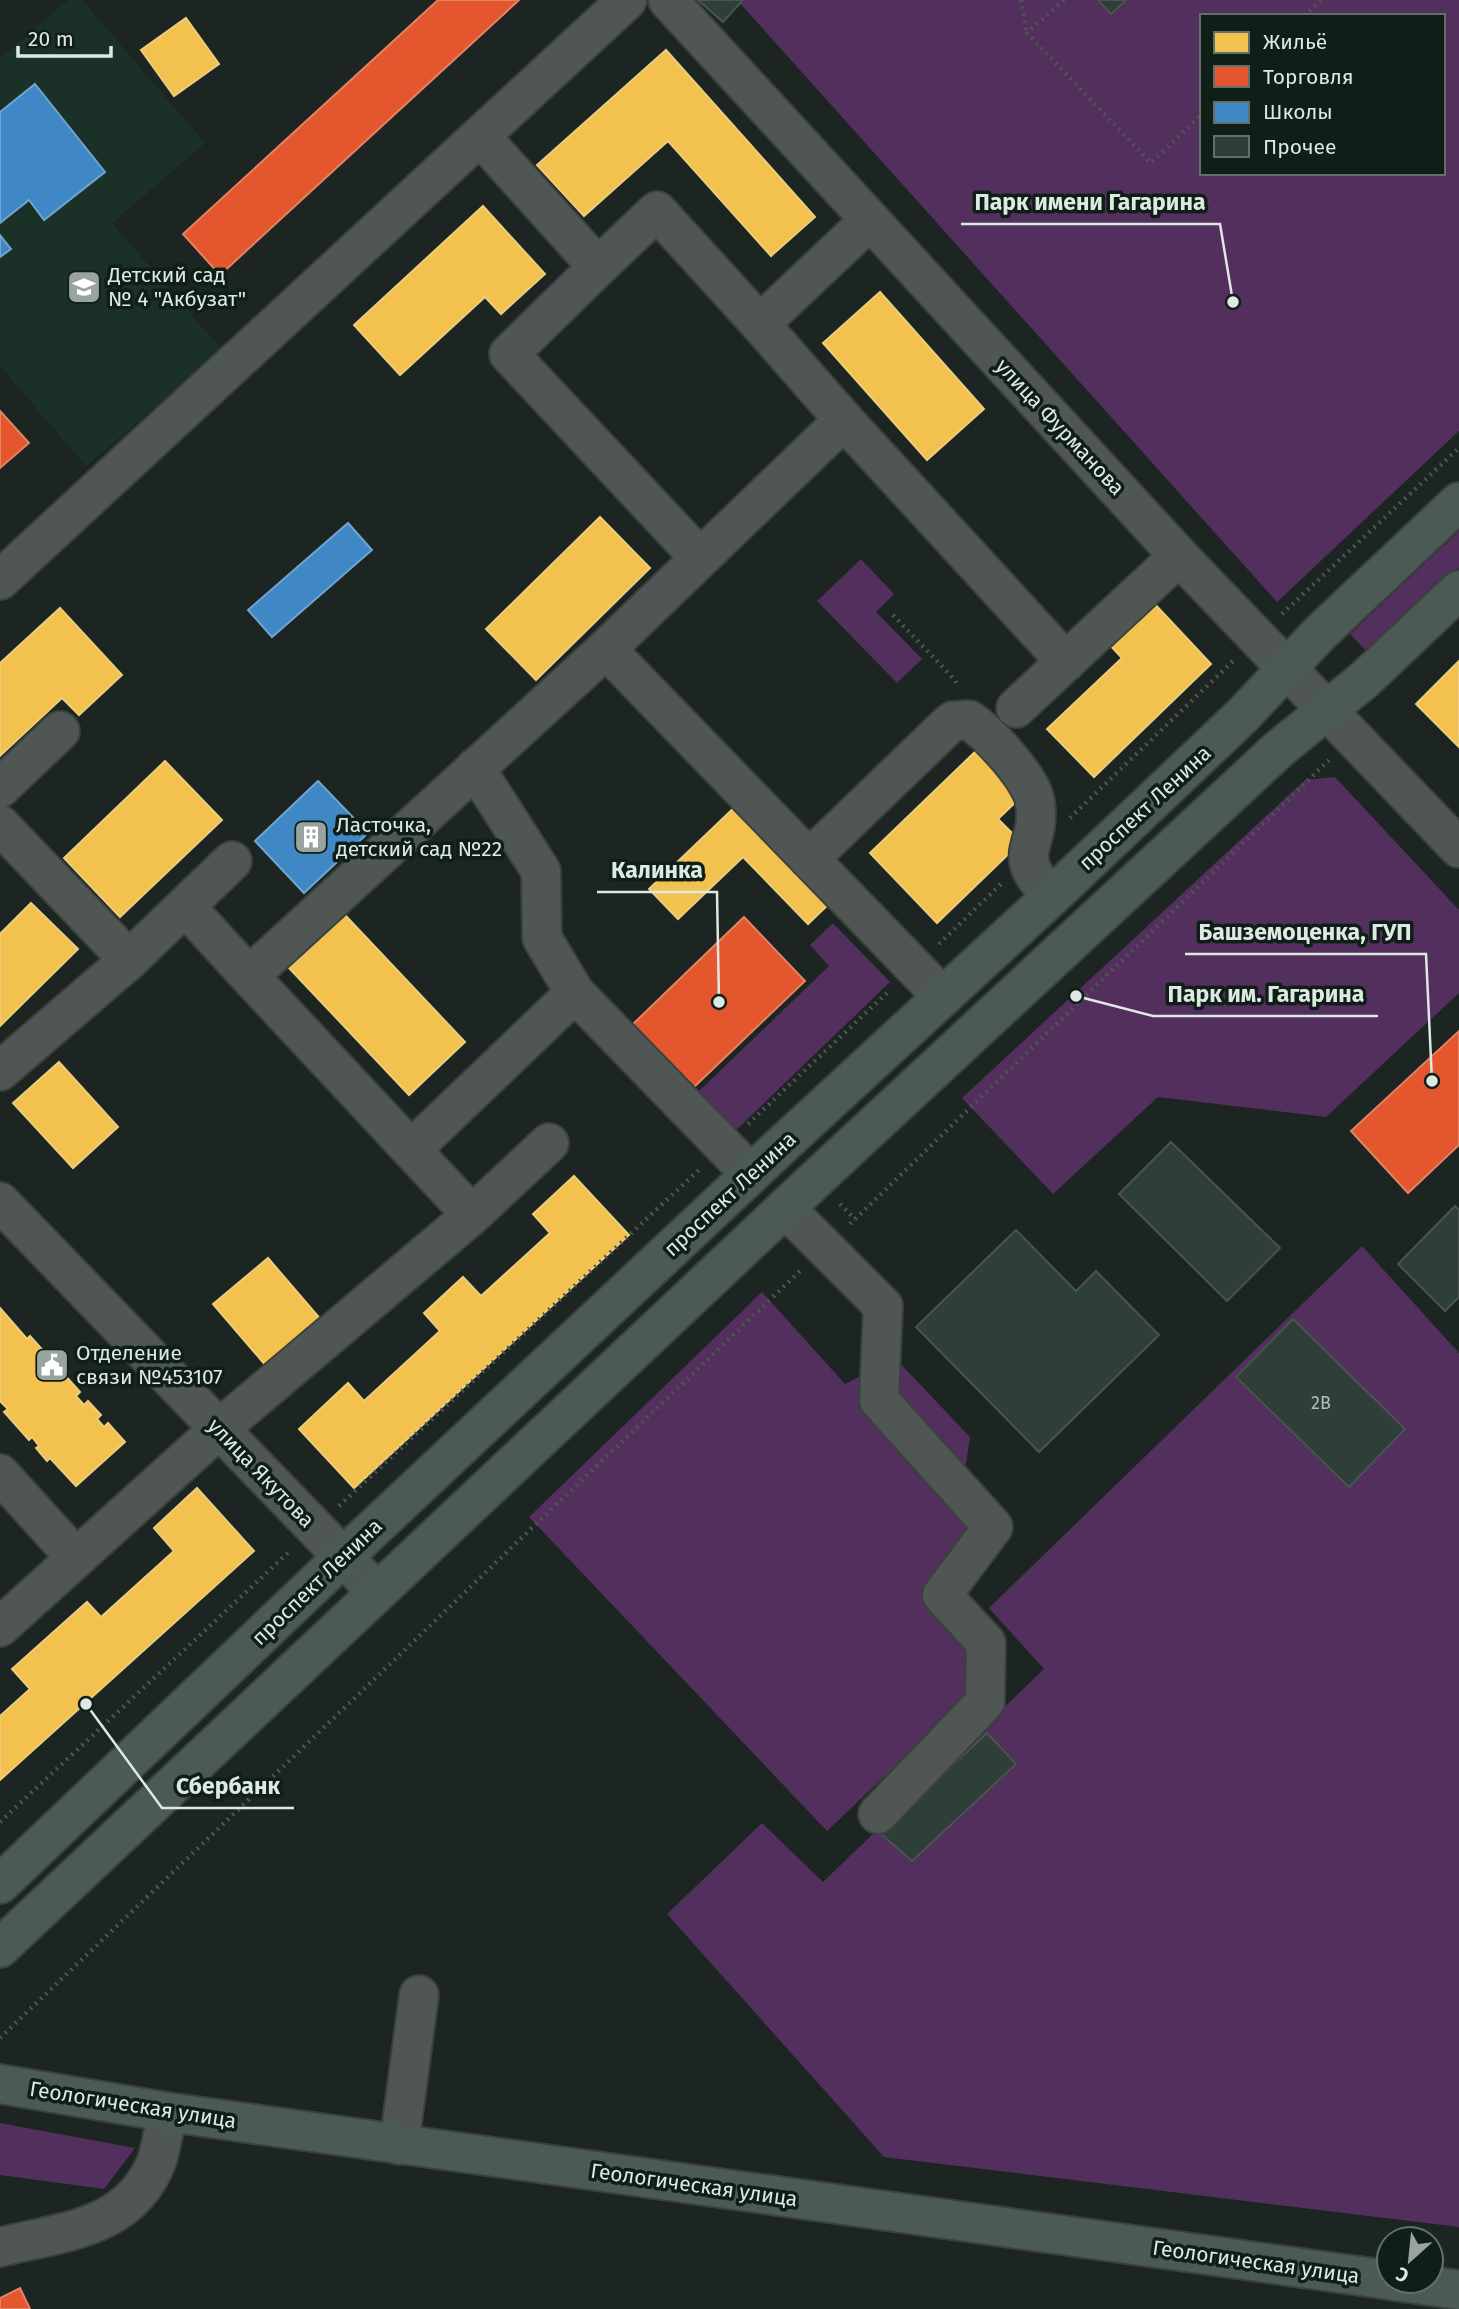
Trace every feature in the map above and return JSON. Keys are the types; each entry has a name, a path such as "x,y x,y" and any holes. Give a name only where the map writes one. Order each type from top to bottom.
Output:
{"main road":[{"name":"проспект Ленина","path":"0,1884 343,1557 1052,896 1287,670 1319,634 1459,502"},
{"path":"0,1948 785,1208 1279,749 1340,724 1364,680 1459,590"},
{"name":"Геологическая улица","path":"0,2084 167,2112 399,2145 1375,2279"}],"street":[{"path":"0,580 627,0"},
{"name":"улица Фурманова","path":"668,0 1179,556 1287,670 1456,840"},
{"path":"480,136 598,267"},
{"path":"700,558 509,354 657,211 1066,662"},
{"path":"761,324 870,220"},
{"path":"249,976 606,649 844,420"},
{"path":"1016,708 1179,556"},
{"path":"606,649 943,997"},
{"path":"809,859 947,726 953,721 969,720 1024,776 1033,791 1036,812 1028,858 1035,879 1052,896"},
{"path":"0,788 60,731"},
{"path":"475,768 541,871 542,938 575,993 751,1174"},
{"path":"0,825 128,960"},
{"path":"0,1071 128,960 232,861"},
{"path":"185,906 472,1214"},
{"path":"411,1150 575,993"},
{"path":"0,1627 219,1429 472,1214 549,1143"},
{"name":"улица Якутова","path":"0,1202 377,1592"},
{"path":"785,1208 883,1307 879,1400 993,1527 942,1595 986,1643 985,1702 878,1814"},
{"path":"0,1474 76,1558"},
{"path":"399,2145 419,1995"},
{"path":"0,2247 99,2223 123,2209 144,2188 158,2159 167,2112"}],"path":[{"path":"1021,0 1027,33 1151,163 1200,116"},
{"path":"1027,33 1064,0"},
{"path":"1306,14 1321,0"},
{"path":"1068,820 1459,449"},
{"path":"893,615 955,680 960,691 961,719"},
{"path":"0,2038 855,1219 1340,724"},
{"path":"0,1822 914,968 1028,858"},
{"path":"832,1196 855,1219"}],"shaded area":[{"name":"Детский сад № 4 \"Акбузат\"","path":"68,0 82,0 205,143 112,223 222,350 86,466 0,366 0,59"},
{"path":"737,0 1459,0 1459,431 1277,602"},
{"path":"1459,531 1459,568 1368,653 1350,634"},
{"path":"861,559 894,594 876,612 922,659 897,683 817,601"},
{"path":"1335,777 1459,910 1459,993 1326,1117 1158,1097 1053,1194 962,1098 1305,780"},
{"path":"833,923 890,982 734,1132 696,1094 829,966 810,945"},
{"path":"1362,1246 1459,1353 1459,2227 884,2157 667,1914 762,1823 823,1882 1044,1669 989,1608"},
{"path":"762,1292 845,1384 895,1358 970,1437 960,1504 999,1547 952,1603 997,1670 827,1831 529,1517"},
{"path":"0,2123 135,2148 104,2189 0,2175"}],"building: Жильё":[{"path":"186,18 219,64 174,96 141,50"},
{"path":"666,50 815,217 771,256 668,141 584,216 537,165"},
{"path":"483,206 545,274 501,314 485,297 400,375 354,325"},
{"path":"880,292 984,409 927,460 823,343"},
{"path":"600,517 650,568 536,680 486,629"},
{"path":"1151,600 1211,664 1094,777 1047,729 1122,658 1107,642"},
{"path":"60,608 122,675 79,715 62,698 0,756 0,663"},
{"path":"1459,661 1459,747 1416,704"},
{"path":"978,749 1022,796 998,819 1021,842 937,923 870,853"},
{"path":"165,761 222,820 120,917 64,858"},
{"path":"738,804 832,901 808,924 743,857 678,919 649,889"},
{"path":"31,903 78,949 0,1026 0,934"},
{"path":"345,915 465,1042 409,1095 289,968"},
{"path":"59,1062 118,1127 73,1168 13,1103"},
{"path":"574,1176 629,1235 354,1488 299,1429 348,1383 364,1401 440,1331 424,1313 463,1277 481,1296 550,1233 533,1214"},
{"path":"268,1258 322,1321 267,1367 213,1304"},
{"path":"0,1308 27,1339 30,1336 80,1392 76,1396 84,1405 88,1401 101,1415 97,1419 104,1427 108,1423 125,1442 76,1486 50,1458 47,1461 36,1448 39,1446 32,1437 29,1440 4,1412 8,1409 0,1401"},
{"path":"197,1488 254,1551 0,1780 0,1716 30,1689 12,1669 87,1602 101,1617 174,1551 154,1528"}],"building: Торговля":[{"path":"438,0 519,0 220,275 183,234"},
{"path":"0,411 29,443 0,468"},
{"path":"744,917 805,981 694,1087 633,1024"},
{"path":"1459,1031 1459,1145 1408,1193 1351,1131"},
{"path":"20,2288 30,2309 0,2309 0,2298"}],"building: Школы":[{"path":"35,84 105,172 44,220 29,200 0,223 0,112"},
{"path":"0,235 11,249 0,257"},
{"path":"348,523 372,550 272,637 248,610"},
{"name":"Ласточка, детский сад №22","path":"318,781 368,833 304,893 255,841"}],"building: Прочее":[{"path":"698,0 743,0 723,22"},
{"path":"1098,0 1126,0 1111,14"},
{"path":"1171,1142 1280,1248 1227,1301 1119,1194"},
{"path":"1455,1206 1459,1210 1459,1297 1445,1311 1398,1264"},
{"path":"1016,1230 1076,1291 1096,1271 1159,1335 1039,1452 916,1327"},
{"path":"1293,1319 1405,1429 1349,1487 1236,1377"},
{"path":"987,1733 1016,1764 912,1861 880,1833"}],"place":[{"name":"Детский сад № 4 \"Акбузат\"","path":"84,287"},
{"name":"Парк имени Гагарина","path":"1233,302"},
{"name":"Ласточка, детский сад №22","path":"311,837"},
{"name":"Парк им. Гагарина","path":"1076,996"},
{"name":"Калинка","path":"719,1002"},
{"name":"Башземоценка, ГУП","path":"1432,1081"},
{"name":"Отделение связи №453107","path":"52,1365"},
{"name":"Сбербанк","path":"86,1704"}]}
